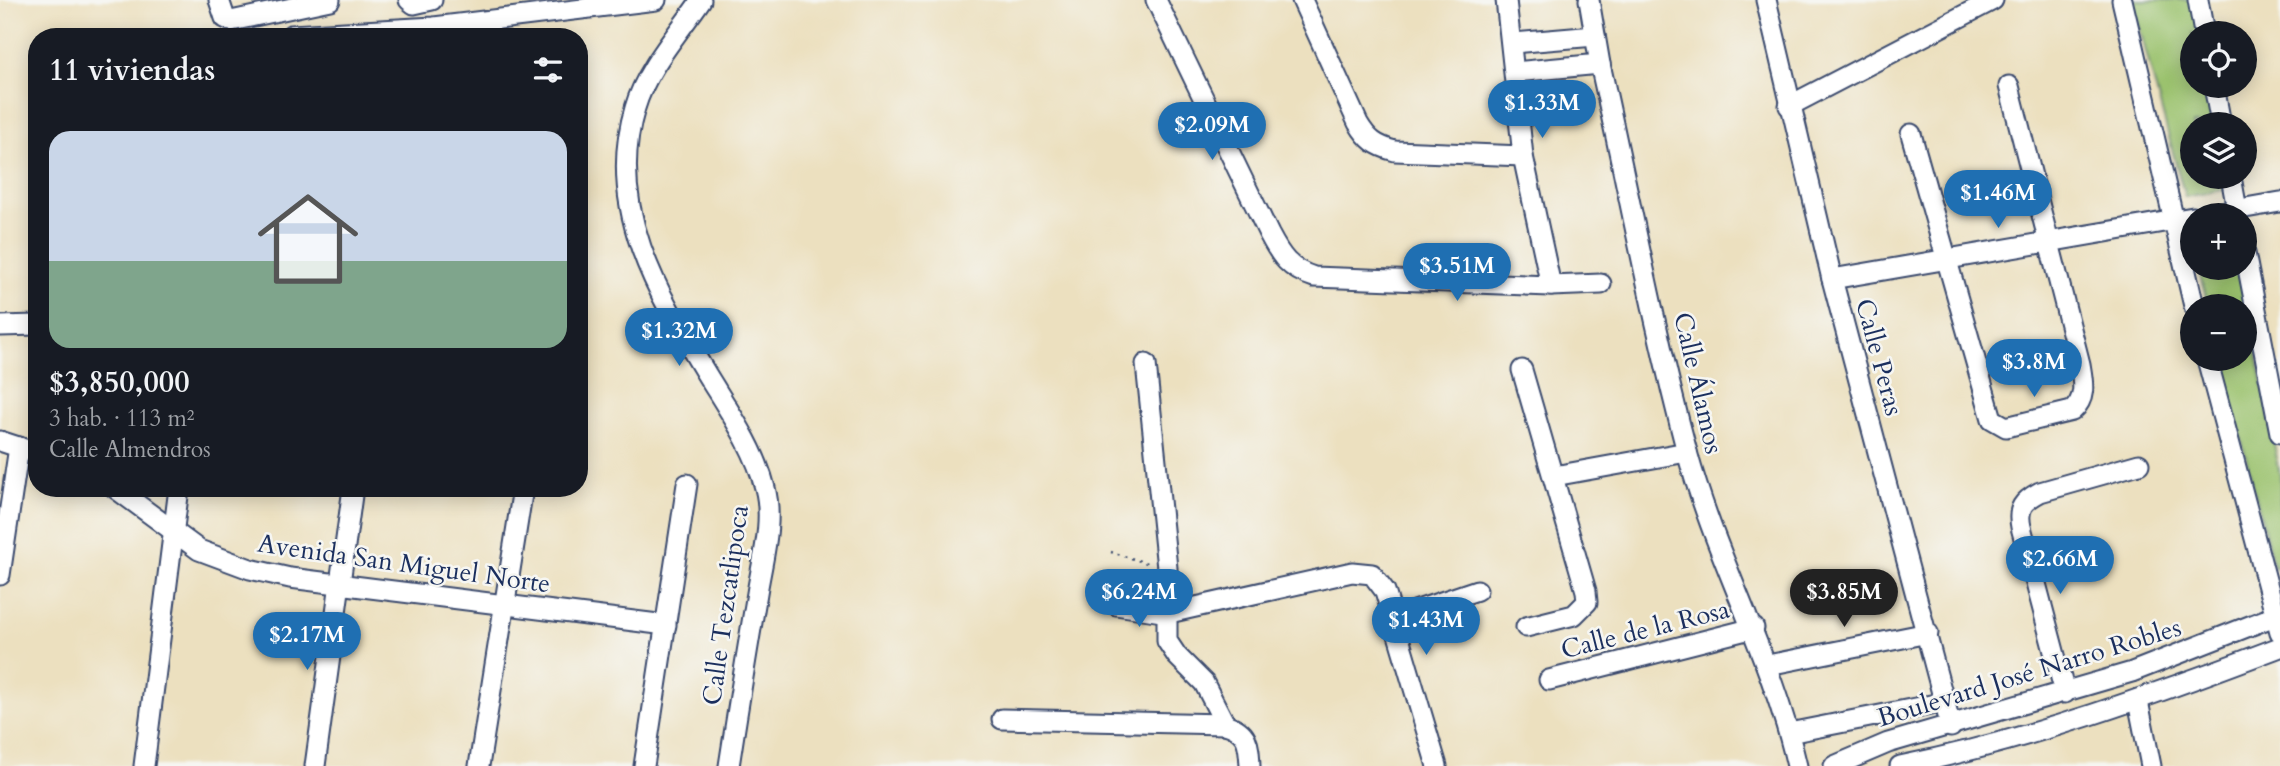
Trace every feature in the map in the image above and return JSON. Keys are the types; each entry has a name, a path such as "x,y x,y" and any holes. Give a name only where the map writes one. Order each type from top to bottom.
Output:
{"street":[{"path":"219,0 225,18 231,21 330,0"},
{"path":"410,0 414,4 432,0"},
{"path":"414,28 434,27 519,8 656,0"},
{"name":"Calle Tezcatlipoca","path":"701,0 650,73 635,108 626,166 634,226 653,283 733,418 757,463 766,491 765,543 729,766"},
{"path":"1156,0 1275,245 1287,264 1296,271 1314,277 1551,286 1601,284"},
{"path":"1302,0 1358,123 1368,139 1379,147 1395,151 1523,156"},
{"path":"1506,0 1513,43 1523,156 1551,286"},
{"name":"Calle Álamos","path":"1590,0 1600,64 1687,452 1711,529 1768,665 1797,766"},
{"name":"Calle Peras","path":"1766,0 1788,106 1832,279 1951,727"},
{"path":"1788,106 1993,0"},
{"path":"2122,0 2171,219 2191,294"},
{"path":"2198,0 2202,21"},
{"path":"1513,43 1595,36"},
{"path":"1515,72 1600,64"},
{"path":"1911,134 1992,419 2006,427 2072,411 2080,404 2083,381 2050,240 2009,86"},
{"path":"2257,208 2280,202"},
{"path":"1832,279 2180,218"},
{"path":"2250,280 2280,433"},
{"path":"0,326 28,325"},
{"path":"1146,363 1167,568 1167,641 1177,656 1204,682 1234,728 1249,741 1250,766"},
{"path":"1522,370 1587,591 1587,602 1574,615 1525,627"},
{"path":"2210,371 2278,620"},
{"path":"0,441 28,450 0,575"},
{"path":"1554,476 1687,452"},
{"path":"2065,693 2018,515 2021,505 2025,499 2040,492 2139,464"},
{"path":"644,766 687,484"},
{"name":"Avenida San Miguel Norte","path":"127,497 176,535 210,555 250,569 666,625"},
{"path":"144,766 176,535 178,497"},
{"path":"315,766 351,497"},
{"path":"479,766 522,497"},
{"path":"1116,605 1169,613 1352,572 1372,574 1385,591 1437,766"},
{"path":"1394,618 1477,590"},
{"name":"Boulevard José Narro Robles","path":"1834,766 1888,743 1951,727 2132,672 2278,620"},
{"name":"Calle de la Rosa","path":"1549,680 1754,628"},
{"path":"1768,665 1928,633"},
{"name":"Boulevard José Narro Robles","path":"1900,766 1956,755 2138,701 2280,647"},
{"path":"2138,701 2151,766"},
{"path":"1789,733 1946,702"},
{"path":"1002,719 1234,728"}],"path":[{"path":"1111,552 1167,568"}],"green space":[{"path":"2132,0 2194,0 2198,21 2180,21 2180,98 2212,98 2215,112 2180,112 2180,178"},
{"path":"2183,189 2228,189 2185,197"},
{"path":"2201,280 2243,280 2246,294 2205,294"},
{"path":"2257,353 2280,475 2280,567 2274,568 2224,371 2257,371"}]}
